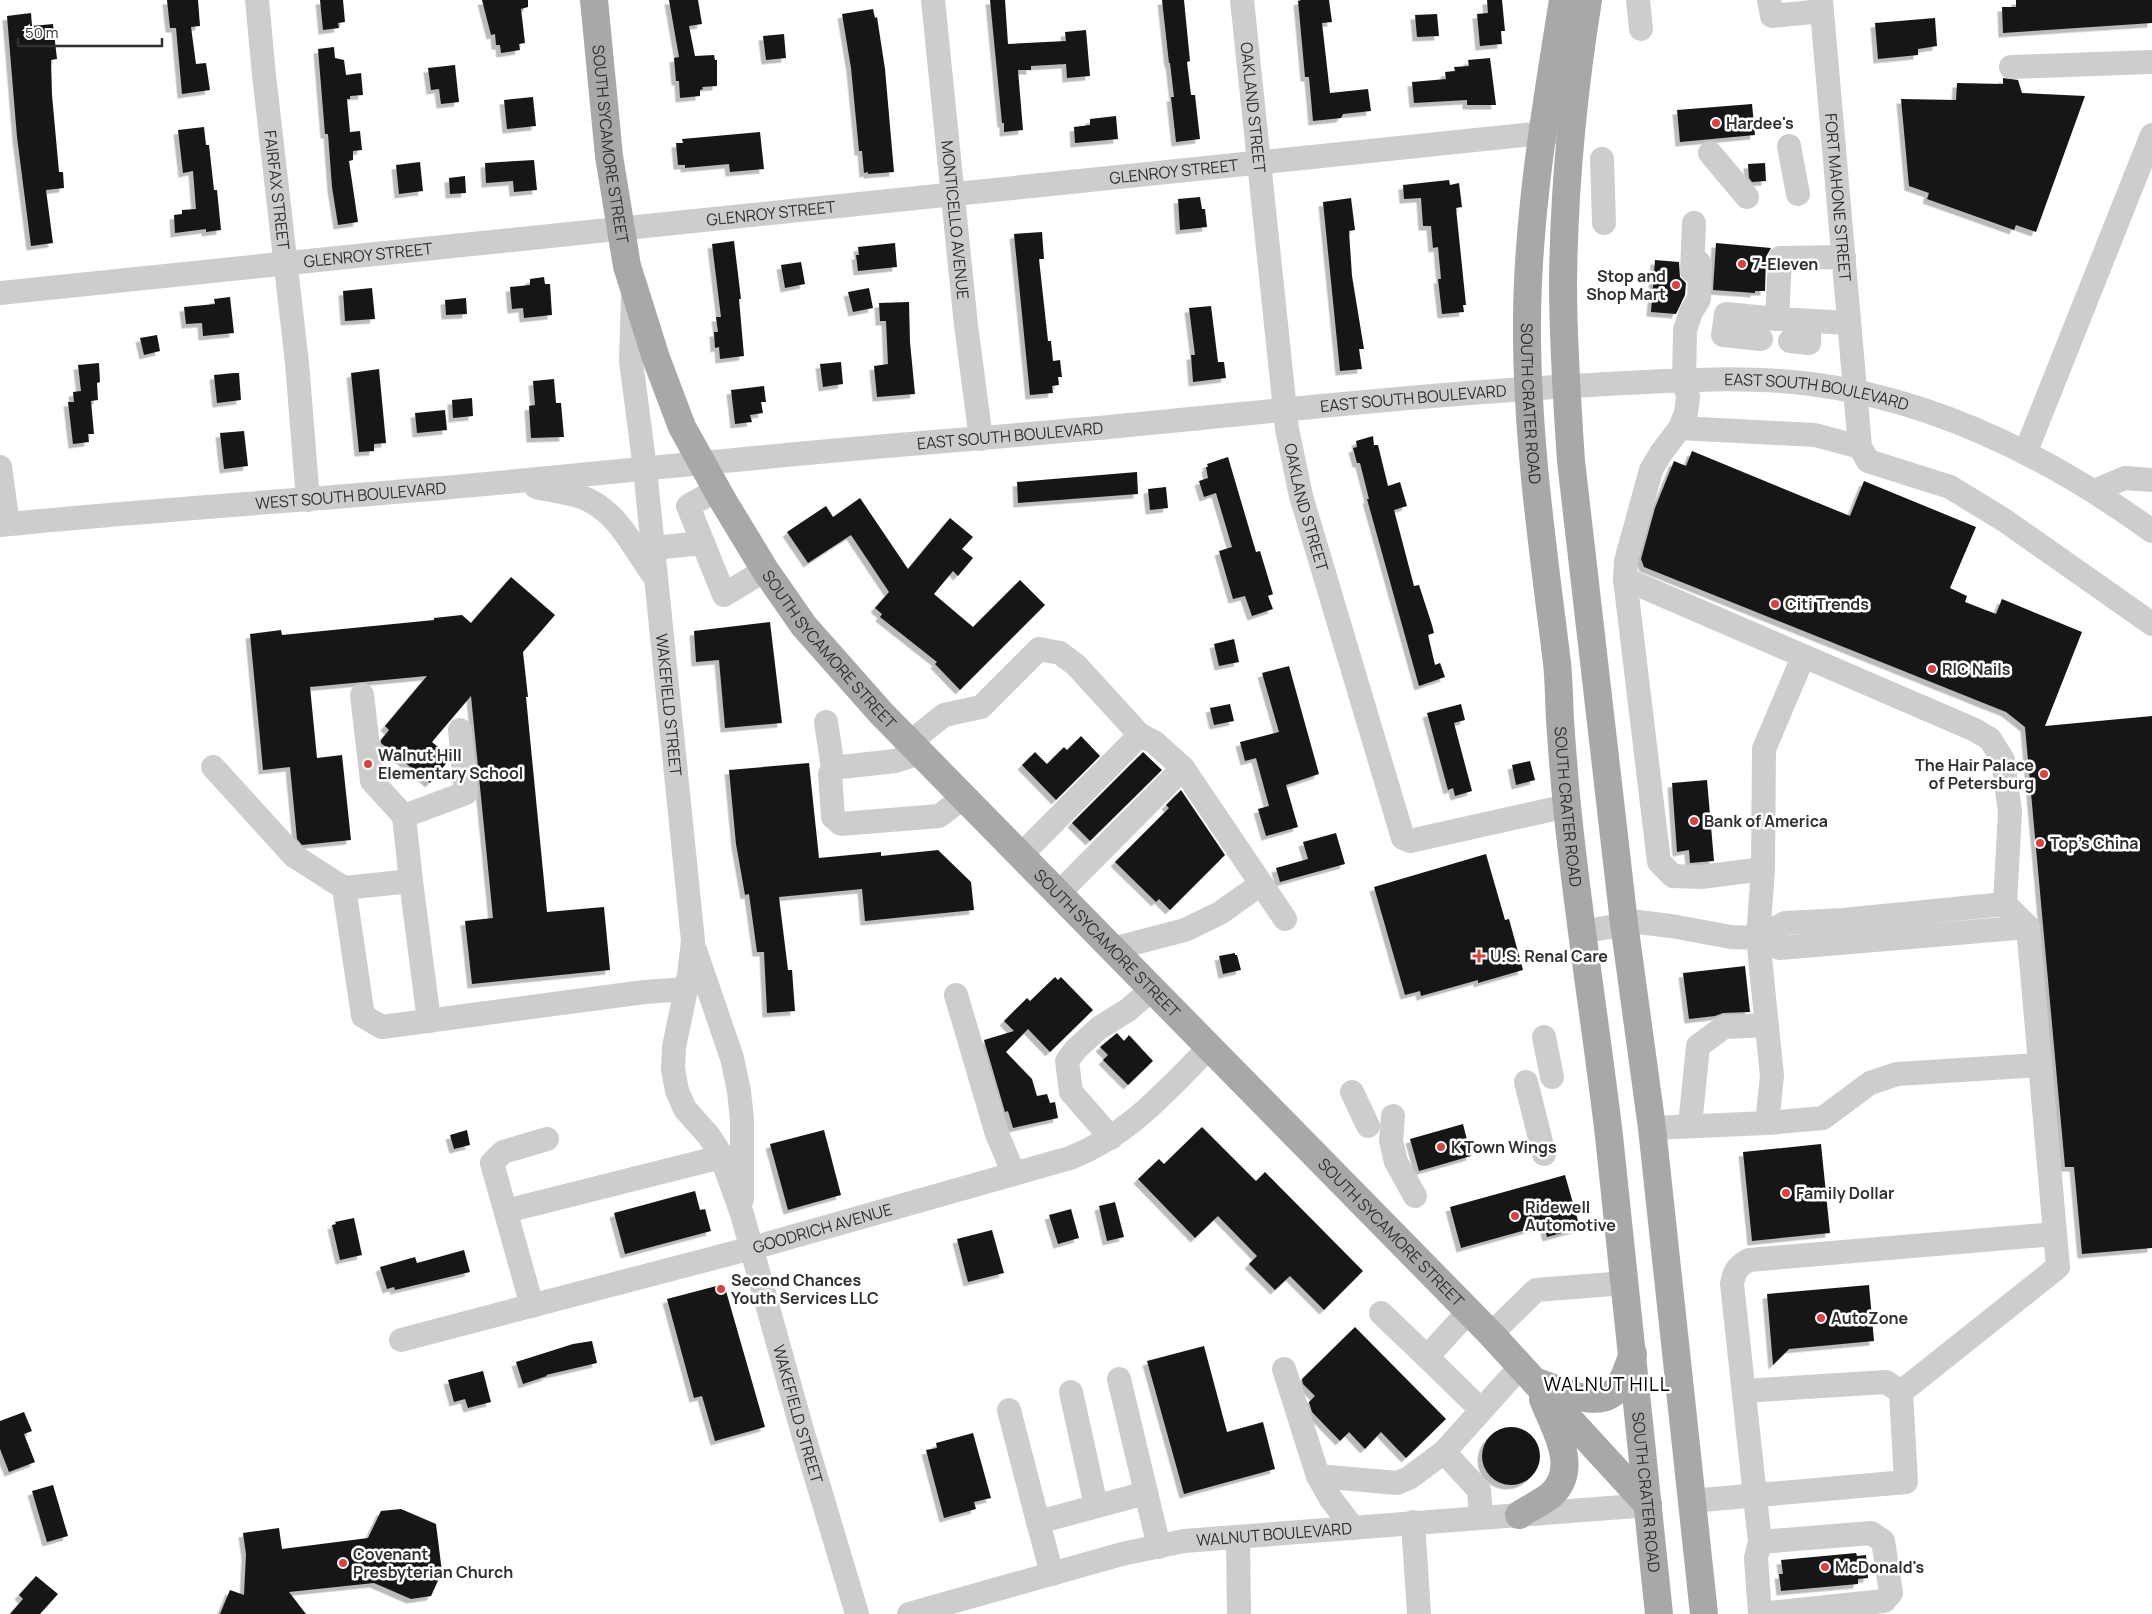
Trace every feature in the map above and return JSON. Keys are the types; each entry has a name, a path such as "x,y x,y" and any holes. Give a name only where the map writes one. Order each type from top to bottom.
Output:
{"main road":[{"name":"SOUTH SYCAMORE STREET","path":"594,0 609,156 627,266 656,358 682,427 765,570 816,641 914,748 1469,1311 1648,1505"},
{"name":"SOUTH CRATER ROAD","path":"1563,0 1541,133 1529,254 1527,319 1528,389 1543,552 1557,667 1567,806 1625,1283 1659,1614"},
{"path":"1588,0 1580,50 1569,160 1563,283 1566,386 1572,470 1624,923 1652,1128 1704,1614"},
{"path":"1528,1374 1588,1399 1598,1400 1608,1396 1621,1384 1633,1354"},
{"path":"1519,1515 1551,1495 1564,1477 1565,1466 1564,1452 1528,1374"},
{"path":"1648,1505 1691,1501"}],"street":[{"name":"FAIRFAX STREET","path":"257,0 297,363 308,500"},
{"name":"MONTICELLO AVENUE","path":"933,0 966,325 981,439"},
{"name":"OAKLAND STREET","path":"1242,0 1287,429 1301,496 1403,838 1410,840 1567,806"},
{"path":"1638,0 1641,29"},
{"path":"1770,8 1822,5"},
{"name":"FORT MAHONE STREET","path":"1822,5 1860,447"},
{"path":"2011,67 2152,62"},
{"name":"GLENROY STREET","path":"0,293 1572,130"},
{"path":"2026,451 2152,135"},
{"path":"1789,146 1798,194"},
{"path":"1710,153 1747,197"},
{"path":"1602,159 1604,224"},
{"path":"1538,161 1569,160"},
{"path":"1694,223 1692,284 1685,330 1684,380 1688,396 1686,413 1680,428 1651,470 1626,562 1625,579 1659,862 1672,876 1701,877 1763,869"},
{"path":"1777,319 1780,258 1844,256"},
{"name":"SOUTH SYCAMORE STREET","path":"633,286 631,361 645,469"},
{"path":"1761,339 1723,335 1726,314 1849,323"},
{"path":"1790,341 1809,343 1809,321"},
{"name":"EAST SOUTH BOULEVARD","path":"702,463 1566,386 1684,380 1770,380 1815,384 1855,392 1927,412 1986,433 2026,451 2094,491 2152,530"},
{"path":"1680,428 1815,435 1860,447 1868,461 1950,487 2004,520 2152,624"},
{"name":"WEST SOUTH BOULEVARD","path":"4,524 514,482 702,463"},
{"path":"0,467 4,524"},
{"name":"WAKEFIELD STREET","path":"645,469 693,941 732,1058 739,1091 742,1120 742,1214"},
{"path":"2094,491 2125,478 2152,480"},
{"path":"514,482 578,496 592,502 611,515 621,526 656,578"},
{"path":"717,490 688,506 724,595 765,570"},
{"path":"653,548 702,543"},
{"path":"1625,579 1975,730 1990,739 2003,760 2010,812 2005,904 2028,927 2058,1267 1901,1392"},
{"path":"833,768 895,761 914,748 944,715 981,708 1039,649 1060,653 1076,665 1140,736 1154,742 1183,768 1285,920"},
{"path":"1767,1123 1772,1076 1758,938 1763,869 1764,749 1803,657"},
{"path":"362,695 372,780 404,816 429,1020"},
{"path":"826,722 833,768 830,774 832,817 841,824 939,816 963,798"},
{"path":"404,816 466,793 460,730"},
{"path":"1020,856 1140,736"},
{"path":"213,767 294,856 344,888 412,881"},
{"path":"1058,894 1183,768"},
{"path":"1112,949 1185,930 1220,913 1261,884"},
{"path":"344,888 363,1016 382,1027 687,988"},
{"path":"1758,938 1785,923 1842,920 2005,904"},
{"path":"1581,932 1638,922 1731,937 1758,938 1780,948 2028,927"},
{"name":"WAKEFIELD STREET","path":"693,941 687,988 674,1048 673,1069 677,1090 686,1109 709,1136 721,1157 742,1214 802,1430 857,1614"},
{"path":"1111,1138 1071,1092 1067,1061 1076,1049 1099,1028 1128,1010 1152,989"},
{"path":"956,994 997,1134 1014,1174"},
{"path":"1690,1126 1698,1046 1724,1027 1767,1026"},
{"path":"1544,1037 1552,1077"},
{"name":"GOODRICH AVENUE","path":"401,1340 752,1248 1070,1158 1111,1138 1134,1121 1210,1047"},
{"path":"1652,1128 1767,1123 1824,1118 1870,1083 1897,1074 2040,1065"},
{"path":"1526,1082 1544,1154"},
{"path":"1352,1092 1368,1126"},
{"path":"1393,1116 1391,1141 1396,1162 1415,1196"},
{"path":"532,1306 492,1163 503,1152 547,1139"},
{"path":"506,1211 721,1157"},
{"path":"1760,1542 1872,1533 1883,1541 1890,1593 1884,1601 1760,1614 1756,1558 1760,1542 1732,1284 1733,1273 1740,1264 1759,1259 2056,1234"},
{"path":"1491,1334 1536,1290 1625,1283"},
{"path":"1427,1357 1469,1311"},
{"path":"1381,1313 1471,1400"},
{"path":"1284,1369 1318,1476 1353,1528"},
{"path":"1318,1476 1398,1483 1409,1478 1444,1452 1528,1374"},
{"path":"1118,1379 1159,1547"},
{"path":"1744,1391 1886,1382 1901,1392"},
{"path":"1071,1392 1096,1506"},
{"path":"1691,1501 1906,1482 1901,1392"},
{"path":"1009,1410 1052,1574"},
{"path":"1444,1452 1479,1490 1481,1518"},
{"path":"1038,1522 1146,1493"},
{"name":"WALNUT BOULEVARD","path":"909,1614 978,1605 1052,1574 1122,1554 1184,1541 1648,1505"},
{"path":"1413,1522 1419,1614"},
{"path":"1238,1537 1239,1614"}],"building":[{"path":"167,0 198,0 200,26 191,27 196,64 206,63 210,90 182,94 176,28 170,28"},
{"path":"320,0 343,0 345,22 338,23 339,28 323,30"},
{"path":"482,0 528,0 528,7 521,9 525,43 519,44 520,50 501,53 500,45 496,45 495,34 491,35"},
{"path":"669,0 698,0 702,24 689,26 695,56 714,55 715,60 717,60 717,86 702,87 700,96 680,98 679,81 676,81 674,58 679,57"},
{"path":"990,0 1005,0 1008,44 1066,41 1065,32 1086,30 1090,76 1067,78 1066,64 1031,66 1031,70 1018,70 1023,130 1004,132"},
{"path":"1162,0 1184,0 1190,61 1187,62 1191,95 1195,95 1200,139 1176,142 1171,97 1174,97"},
{"path":"1329,0 1332,22 1322,23 1330,93 1368,89 1371,111 1343,114 1341,118 1313,121 1309,77 1305,77 1298,1"},
{"path":"1487,0 1502,0 1505,31 1501,31 1502,44 1480,46 1477,14 1488,13"},
{"path":"2016,0 2152,0 2152,23 2003,33 2002,7 2016,7"},
{"path":"873,9 875,18 877,17 885,69 894,172 868,174 868,172 864,173 862,151 859,151 851,68 842,14"},
{"path":"31,13 32,26 53,24 57,59 51,60 52,95 59,172 63,172 64,188 46,190 53,243 31,246 17,137 7,16"},
{"path":"1437,14 1439,36 1417,37 1415,15"},
{"path":"1935,18 1937,46 1918,49 1918,55 1878,59 1875,23"},
{"path":"784,34 786,58 766,60 763,36"},
{"path":"334,47 335,58 344,60 346,75 361,73 363,95 350,96 350,99 347,99 350,132 360,131 362,150 353,151 353,160 349,161 358,222 338,225 332,187 328,134 325,134 318,49"},
{"path":"1490,58 1496,105 1467,105 1467,100 1414,103 1412,82 1446,79 1445,72 1455,71 1454,67 1469,66 1468,60"},
{"path":"455,65 459,102 441,104 439,89 431,90 428,68"},
{"path":"2003,78 2018,80 2022,93 2085,96 2036,232 2016,225 2014,230 1927,199 1929,193 1909,186 1901,99 1956,100 1957,83 2003,84"},
{"path":"533,97 536,126 507,129 504,100"},
{"name":"Hardee's","path":"1752,104 1755,135 1680,142 1677,110"},
{"path":"1116,116 1118,139 1075,143 1074,127 1090,125 1090,119"},
{"path":"204,127 206,145 209,145 214,190 217,190 221,230 206,232 206,229 175,233 174,215 182,214 182,210 196,209 193,171 183,173 178,130"},
{"path":"760,132 764,169 730,172 729,164 685,168 685,165 678,165 676,143 683,143 682,139"},
{"path":"534,160 537,190 514,192 513,181 486,183 485,163"},
{"path":"420,162 423,191 399,194 396,165"},
{"path":"1765,163 1766,181 1752,182 1749,178 1748,164"},
{"path":"465,176 466,193 450,194 449,178"},
{"path":"1449,180 1450,185 1459,183 1462,207 1456,208 1466,305 1463,305 1464,312 1442,314 1438,279 1441,279 1438,247 1433,248 1431,226 1423,226 1421,198 1404,199 1403,185"},
{"path":"1200,197 1202,209 1205,209 1207,227 1180,230 1178,199"},
{"path":"1351,198 1355,230 1349,231 1352,276 1364,349 1359,349 1362,369 1340,371 1323,202"},
{"path":"1042,232 1044,259 1039,259 1048,341 1051,341 1053,361 1060,360 1062,377 1058,377 1059,385 1052,386 1053,393 1030,395 1014,234"},
{"path":"734,241 741,299 739,299 744,356 720,359 719,347 715,348 714,332 718,332 716,317 721,317 712,244"},
{"path":"895,243 897,267 858,271 856,255 859,255 858,247"},
{"name":"7-Eleven","path":"1716,243 1771,248 1766,257 1765,291 1755,291 1755,293 1713,290"},
{"name":"Stop and Shop Mart","path":"1655,260 1679,262 1680,277 1686,283 1685,295 1676,314 1651,312"},
{"path":"801,262 805,284 785,288 781,265"},
{"path":"544,277 545,284 550,284 552,315 524,318 523,308 512,309 510,287 530,285 530,279"},
{"path":"372,288 375,319 345,321 343,291"},
{"path":"869,288 873,308 853,312 848,292"},
{"path":"230,297 234,333 203,336 202,323 186,324 184,307 215,304 214,299"},
{"path":"466,298 467,314 446,315 445,300"},
{"path":"909,302 910,342 915,394 877,397 874,366 888,364 886,321 880,321 879,303"},
{"path":"1211,306 1218,362 1224,362 1226,378 1193,382 1191,355 1195,355 1189,308"},
{"path":"157,335 160,351 144,355 140,338"},
{"path":"841,362 843,384 823,387 820,364"},
{"path":"99,363 100,382 97,383 98,400 91,401 94,434 88,434 89,442 73,444 68,402 74,402 73,392 81,391 78,365"},
{"path":"379,369 386,443 374,444 374,451 359,452 351,373"},
{"path":"239,373 241,400 217,403 214,375"},
{"path":"554,379 556,403 561,403 564,437 531,438 529,406 535,405 533,381"},
{"path":"764,386 766,402 761,402 763,413 750,415 752,422 735,424 731,390"},
{"path":"472,398 473,416 453,418 452,400"},
{"path":"445,410 447,430 417,433 415,413"},
{"path":"244,431 248,466 224,469 220,433"},
{"path":"1373,436 1374,445 1378,445 1388,486 1400,482 1407,506 1394,510 1414,586 1419,585 1432,625 1434,633 1428,635 1435,665 1440,663 1445,677 1419,686 1367,499 1369,499 1360,463 1357,463 1353,448 1357,447 1356,441"},
{"path":"1692,451 1850,516 1864,481 1976,527 1950,588 1967,596 1965,602 1996,614 2002,599 2082,632 2045,726 2152,716 2152,1248 2082,1254 2074,1167 2065,1167 2025,727 2006,712 1644,567 1641,559 1655,508 1674,461 1686,466"},
{"path":"1228,457 1256,552 1260,551 1273,594 1268,596 1273,609 1252,616 1245,596 1233,599 1219,551 1232,547 1216,493 1204,497 1199,481 1208,478 1207,464"},
{"path":"1137,472 1138,494 1018,503 1017,482"},
{"path":"1166,487 1168,508 1150,510 1148,489"},
{"path":"860,498 908,569 950,518 973,537 962,549 973,558 958,576 953,571 934,594 973,627 1020,580 1045,605 960,690 935,664 937,662 880,617 882,614 875,608 889,592 851,535 808,563 787,532 826,506 833,517"},
{"path":"511,577 555,615 523,652 547,912 604,907 610,970 472,984 465,921 493,918 471,696 432,742 449,756 449,760 430,783 381,743 381,740 389,730 385,726 427,676 310,687 317,758 342,755 351,840 302,845 297,839 290,767 263,770 250,634 281,630 282,635 434,620 434,618 462,615 471,623"},
{"path":"770,622 782,723 725,728 719,660 696,662 694,631"},
{"path":"1234,639 1239,662 1219,666 1214,644"},
{"path":"1289,666 1319,774 1286,785 1298,827 1266,836 1258,809 1269,806 1256,758 1245,761 1240,742 1279,732 1262,673"},
{"path":"1230,704 1234,721 1214,725 1210,708"},
{"path":"1461,704 1465,720 1454,723 1472,791 1455,796 1453,788 1448,790 1427,713"},
{"path":"1081,736 1100,756 1056,800 1022,765 1035,752 1047,764 1064,747 1067,750"},
{"path":"1143,752 1162,770 1090,841 1072,823"},
{"path":"1530,761 1535,780 1516,785 1512,765"},
{"path":"809,763 819,858 881,852 881,856 938,850 971,882 974,910 865,921 862,889 779,897 788,970 792,970 795,1011 767,1013 764,952 757,952 749,894 745,895 736,844 729,770"},
{"name":"Bank of America","path":"1707,780 1714,861 1690,863 1689,850 1677,852 1672,783"},
{"path":"1181,790 1225,855 1170,910 1159,899 1156,902 1115,862 1169,808 1166,805"},
{"path":"1336,833 1345,864 1280,882 1276,868 1308,859 1303,842"},
{"path":"1486,854 1505,920 1509,919 1523,970 1421,996 1420,991 1405,995 1374,887"},
{"path":"1235,953 1241,970 1223,974 1219,956"},
{"path":"1745,966 1750,1012 1723,1013 1715,1016 1689,1019 1683,973"},
{"path":"1055,977 1058,980 1061,977 1093,1010 1050,1052 1028,1029 1006,1052 1032,1079 1037,1096 1047,1094 1050,1103 1055,1102 1058,1118 1013,1128 1008,1111 1005,1112 984,1040 1014,1031 1004,1021 1027,998 1030,1001"},
{"path":"1117,1033 1124,1041 1129,1035 1153,1061 1128,1085 1103,1060 1108,1055 1100,1047"},
{"name":"K Town Wings","path":"1463,1124 1471,1156 1419,1171 1410,1139"},
{"path":"1202,1127 1256,1181 1265,1172 1363,1271 1324,1310 1290,1276 1275,1290 1249,1264 1257,1256 1218,1216 1195,1238 1138,1179 1159,1159 1164,1164"},
{"path":"467,1130 470,1145 454,1149 450,1135"},
{"path":"824,1130 841,1195 788,1210 770,1144"},
{"name":"Family Dollar","path":"1821,1144 1830,1233 1752,1241 1743,1152"},
{"name":"Ridewell Automotive","path":"1565,1175 1580,1228 1547,1237 1544,1225 1461,1248 1450,1207"},
{"path":"695,1191 700,1210 705,1209 711,1231 625,1254 614,1213"},
{"path":"1115,1202 1124,1237 1107,1241 1099,1206"},
{"path":"1071,1209 1079,1238 1058,1244 1049,1215"},
{"path":"354,1218 362,1255 340,1260 332,1225 336,1224 335,1222"},
{"path":"992,1230 1004,1273 968,1282 957,1239"},
{"path":"464,1250 470,1272 395,1290 394,1287 387,1289 380,1267 415,1257 417,1263"},
{"path":"724,1284 765,1427 715,1441 702,1396 694,1398 667,1299"},
{"name":"AutoZone","path":"1869,1285 1874,1341 1789,1349 1773,1365 1767,1294"},
{"path":"1355,1327 1446,1419 1406,1458 1381,1432 1365,1449 1349,1432 1340,1441 1312,1412 1309,1402 1315,1396 1303,1384 1302,1379"},
{"path":"592,1341 597,1363 546,1375 523,1384 516,1362 573,1344"},
{"path":"1204,1346 1227,1432 1263,1422 1275,1469 1184,1494 1147,1361"},
{"path":"483,1371 491,1402 468,1408 465,1399 454,1402 448,1380"},
{"path":"24,1412 32,1431 24,1434 35,1462 9,1472 0,1449 0,1421"},
{"path":"1505,1427 1517,1427 1532,1435 1540,1450 1540,1462 1532,1477 1517,1485 1505,1485 1490,1477 1482,1462 1482,1450 1490,1435"},
{"path":"973,1433 991,1498 974,1502 976,1509 944,1518 926,1450 937,1448 936,1443"},
{"path":"53,1485 68,1536 47,1542 32,1491"},
{"name":"Covenant Presbyterian Church","path":"401,1509 436,1524 442,1572 431,1596 411,1599 374,1583 289,1592 306,1614 220,1614 230,1590 244,1595 246,1554 243,1533 279,1528 282,1549 368,1538 381,1511"},
{"name":"McDonald's","path":"1856,1553 1857,1556 1866,1555 1868,1578 1858,1579 1858,1584 1781,1591 1779,1574 1783,1574 1781,1560"},
{"path":"36,1576 58,1594 40,1614 10,1614 23,1599 19,1595"}],"place":[{"name":"Hardee's","path":"1716,123"},
{"name":"7-Eleven","path":"1742,264"},
{"name":"Stop and Shop Mart","path":"1676,285"},
{"name":"Citi Trends","path":"1775,604"},
{"name":"RIC Nails","path":"1932,669"},
{"name":"Walnut Hill Elementary School","path":"368,764"},
{"name":"The Hair Palace of Petersburg","path":"2044,774"},
{"name":"Bank of America","path":"1694,821"},
{"name":"Top’s China","path":"2040,843"},
{"name":"U.S. Renal Care","path":"1479,956"},
{"name":"K Town Wings","path":"1441,1147"},
{"name":"Family Dollar","path":"1786,1193"},
{"name":"Ridewell Automotive","path":"1515,1216"},
{"name":"Second Chances Youth Services LLC","path":"721,1289"},
{"name":"AutoZone","path":"1821,1318"},
{"name":"Covenant Presbyterian Church","path":"343,1563"},
{"name":"McDonald's","path":"1825,1567"}],"district":[{"name":"WALNUT HILL","path":"1607,1384"}]}
